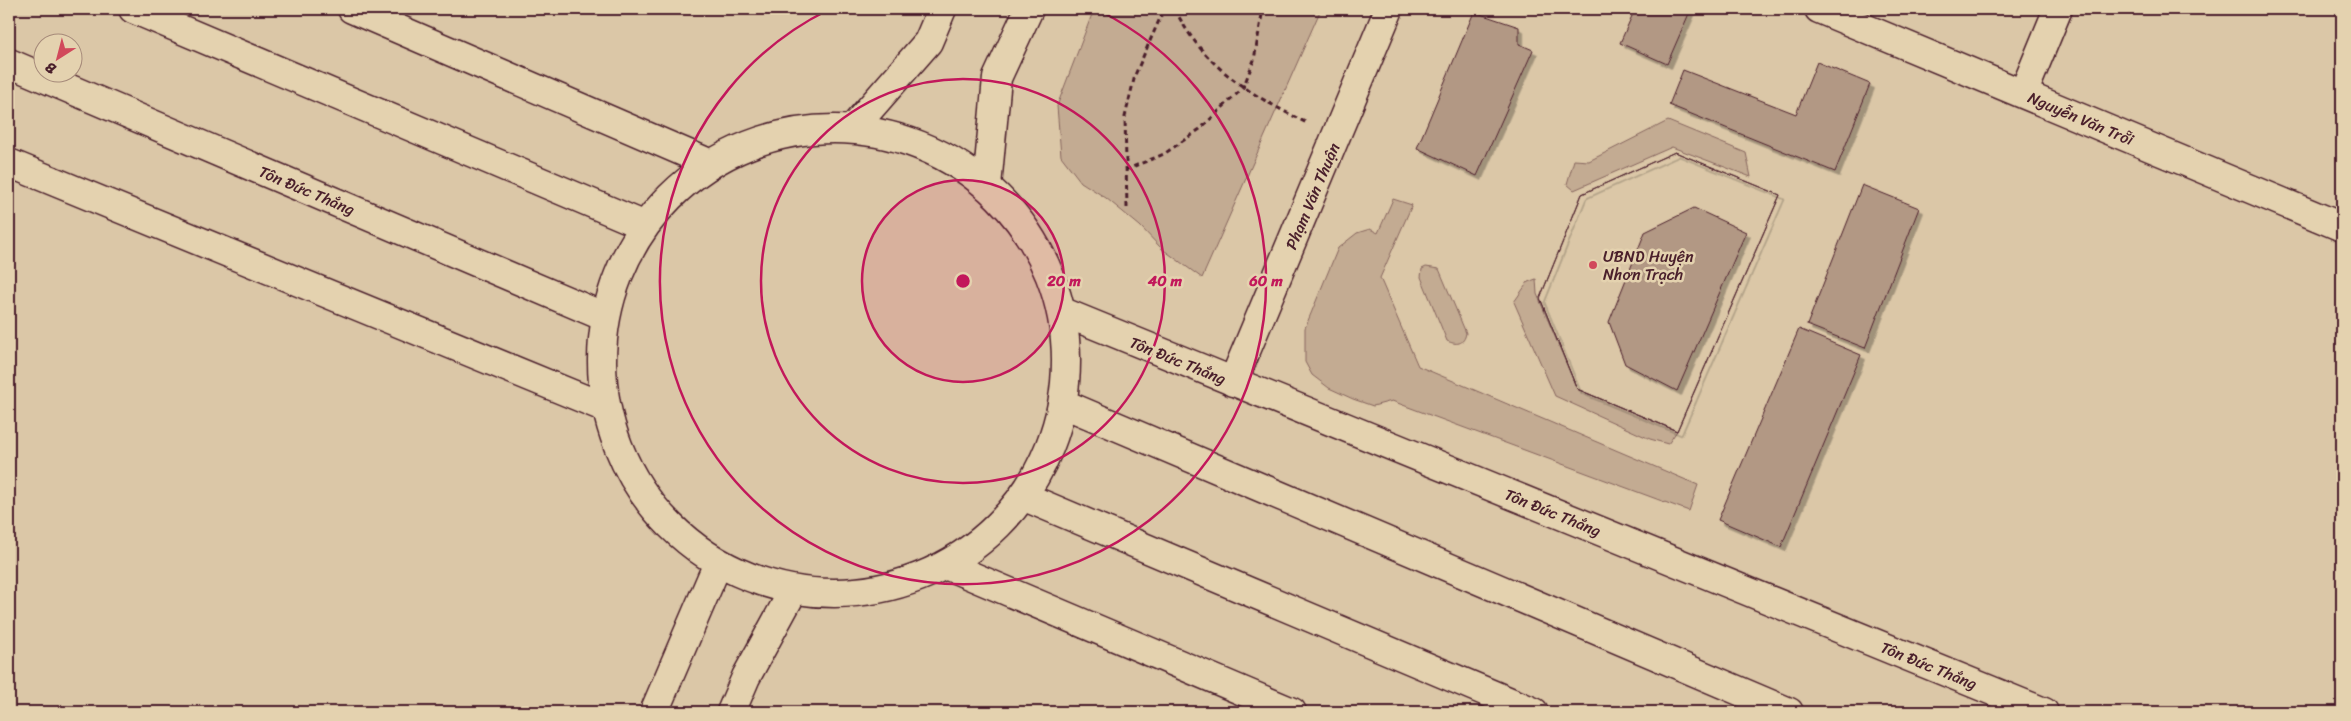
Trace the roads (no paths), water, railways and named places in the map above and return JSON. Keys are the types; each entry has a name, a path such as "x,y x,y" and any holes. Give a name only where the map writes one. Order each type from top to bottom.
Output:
{"main road":[{"path":"133,9 643,225"},
{"path":"352,9 710,163"},
{"path":"852,129 928,42 942,9"},
{"path":"987,186 998,78 1029,9"},
{"name":"Phạm Văn Thuận","path":"1233,382 1389,9"},
{"name":"Nguyễn Văn Trỗi","path":"1819,9 2342,227"},
{"path":"2023,94 2058,9"},
{"name":"Tôn Đức Thắng","path":"9,63 605,317"},
{"path":"852,129 924,146 987,186 1035,243 1063,312 1068,358 1064,404 1050,453 1025,497 990,536 948,566 873,592 793,591 718,563 678,534 645,497 620,455 606,408 600,363 605,317 619,269 643,225 674,191 710,163 777,135 852,129"},
{"path":"9,164 606,408"},
{"name":"Tôn Đức Thắng","path":"1063,312 2044,712"},
{"path":"1064,404 1789,712"},
{"path":"1025,497 1534,712"},
{"path":"654,712 718,563"},
{"path":"948,566 1292,712"},
{"path":"731,712 746,677 793,591"}],"place":[{"name":"UBND Huyện Nhơn Trạch","path":"1593,265"}]}
